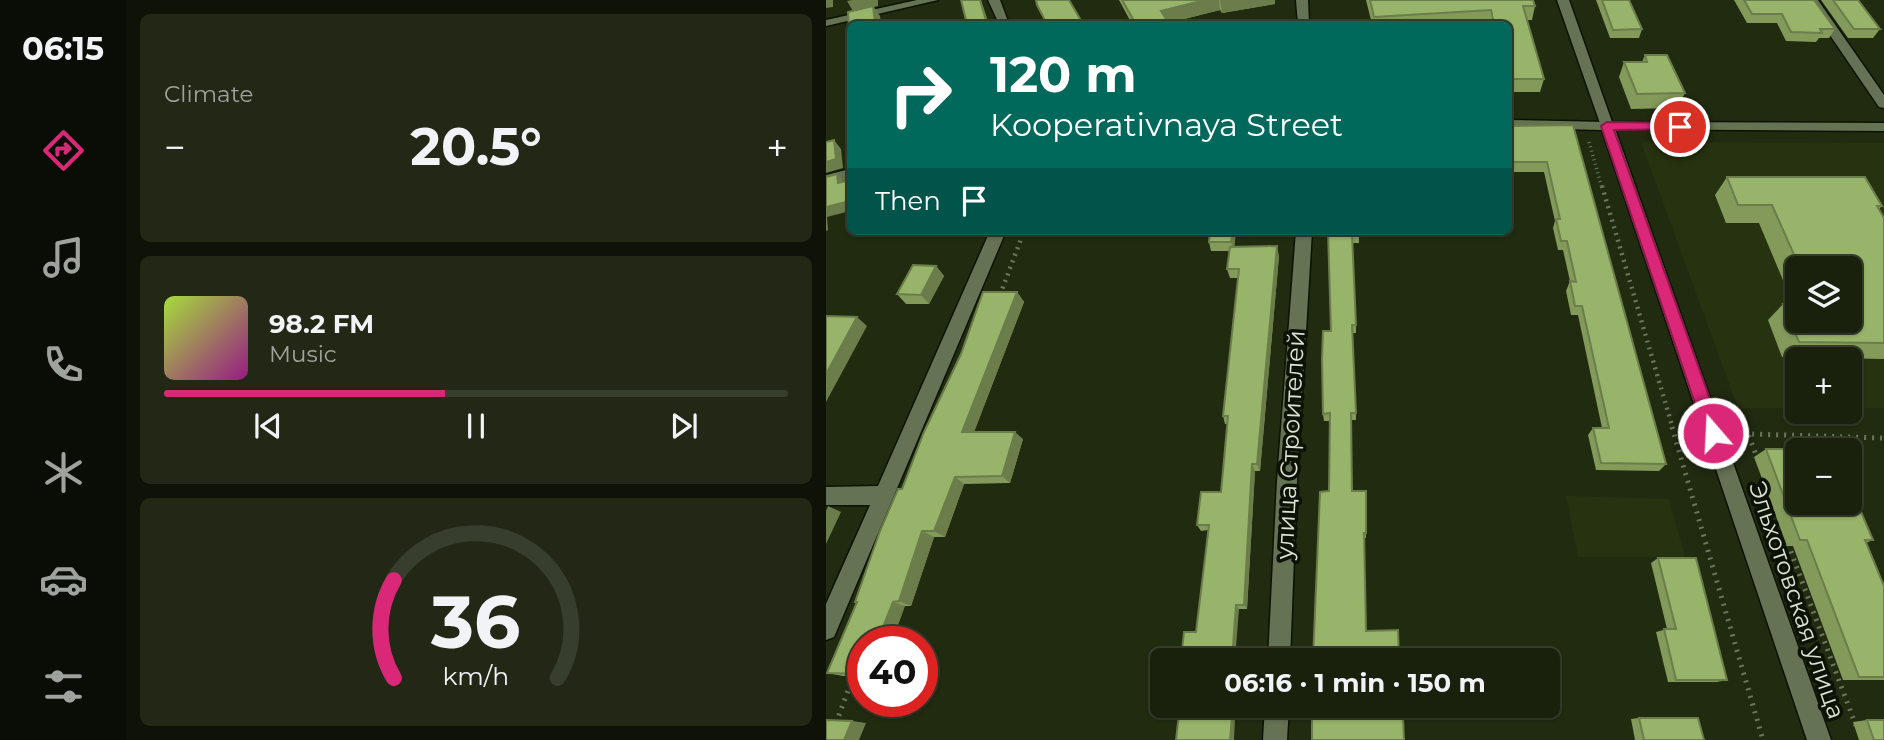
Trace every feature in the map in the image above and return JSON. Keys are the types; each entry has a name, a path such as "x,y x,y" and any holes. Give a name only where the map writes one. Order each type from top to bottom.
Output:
{"street":[{"path":"826,23 932,0"},
{"path":"994,0 1003,21"},
{"path":"1302,0 1304,21"},
{"name":"Эльхотовская улица","path":"1563,0 1819,740"},
{"path":"1812,0 1884,104"},
{"path":"1512,124 1884,127"},
{"path":"826,180 847,175"},
{"path":"826,629 996,235"},
{"name":"улица Строителей","path":"1280,648 1287,481 1304,235"},
{"path":"826,496 883,495"},
{"path":"1275,740 1276,718"}],"path":[{"path":"1585,139 1590,143 1763,740"},
{"path":"995,308 1022,235"},
{"path":"1762,472 1748,434 1884,438"},
{"path":"1786,536 1861,740"},
{"path":"834,727 847,693"},
{"path":"1327,718 1327,728"}],"shaded area":[{"path":"1641,142 1884,143 1884,408 1862,408 1862,347 1785,347 1785,408 1738,408"},
{"path":"1566,496 1669,499 1685,557 1578,557"}],"building":[{"path":"961,0 980,0 986,21 966,21"},
{"path":"1036,0 1069,0 1081,21 1045,21"},
{"path":"1122,0 1205,0 1161,11 1167,21 1134,21"},
{"path":"1370,0 1533,0 1535,6 1523,6 1544,79 1512,79 1512,21 1493,21 1491,10 1374,17"},
{"path":"1602,0 1629,0 1642,29 1613,30"},
{"path":"1744,0 1814,0 1835,29 1820,29 1822,33 1791,32 1782,14 1752,14"},
{"path":"1833,0 1858,0 1880,29 1854,29"},
{"path":"873,6 875,21 849,21 848,12"},
{"path":"1645,55 1667,55 1685,93 1637,94 1624,62 1647,62"},
{"path":"1573,125 1666,464 1601,463 1593,428 1609,428 1582,306 1575,306 1570,281 1576,282 1567,241 1561,241 1556,219 1560,219 1547,162 1512,162 1512,126"},
{"path":"834,140 836,159 826,162 826,142"},
{"path":"837,174 838,183 847,181 847,202 826,207 826,177"},
{"path":"1727,177 1865,177 1882,206 1877,206 1884,218 1884,343 1799,342 1795,333 1862,333 1862,256 1795,256 1772,205 1738,205"},
{"path":"1210,235 1232,235 1231,242 1209,242"},
{"path":"1328,235 1352,235 1356,413 1351,413 1352,491 1366,491 1366,631 1398,630 1399,648 1314,648 1320,492 1329,491 1330,413 1323,414 1323,331 1331,331"},
{"path":"1277,246 1257,464 1252,464 1244,605 1236,605 1233,648 1182,648 1184,632 1196,632 1209,525 1197,525 1201,492 1221,492 1228,416 1223,416 1239,269 1227,269 1230,247"},
{"path":"913,265 936,266 921,295 897,294"},
{"path":"983,292 1017,292 962,432 1015,432 1002,476 955,477 934,531 922,531 899,601 893,602 883,626 847,626 847,674 827,673 857,602 880,531 898,489 902,489 924,432 961,354"},
{"path":"826,316 857,317 826,374"},
{"path":"1766,449 1785,449 1785,500"},
{"path":"1862,514 1873,540 1865,540 1884,586 1884,677 1859,677 1807,540 1800,540 1791,515"},
{"path":"1658,558 1696,558 1727,680 1676,680 1664,629 1676,629"},
{"path":"1179,718 1232,718 1230,740 1176,740"},
{"path":"1312,718 1403,718 1404,740 1312,740"},
{"path":"1639,718 1698,718 1704,740 1644,740"},
{"path":"826,720 852,721 844,740 826,740"},
{"path":"1867,720 1884,720 1884,740 1874,740"}],"route":[{"path":"1680,127 1607,126 1713,433"}]}
